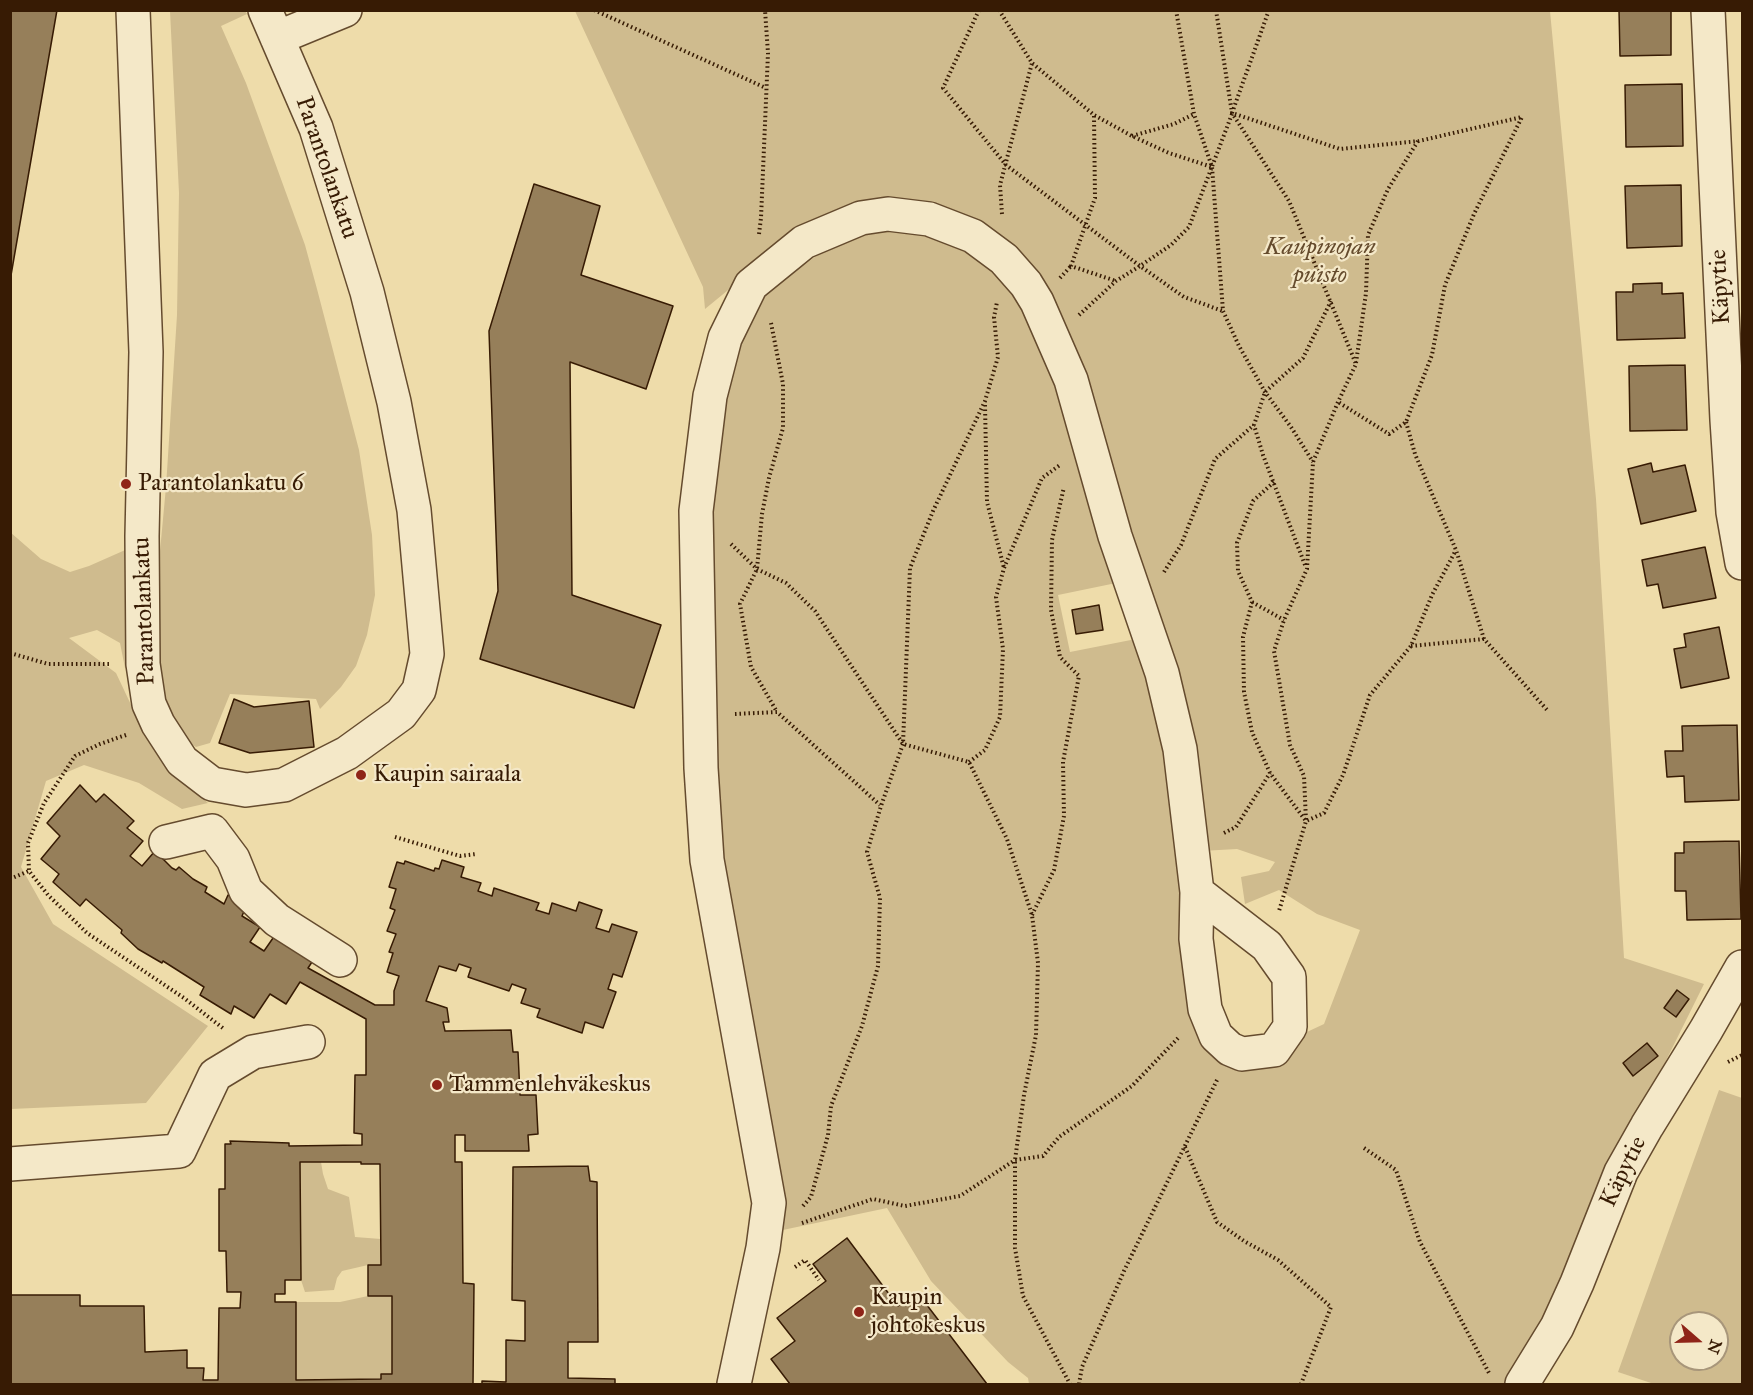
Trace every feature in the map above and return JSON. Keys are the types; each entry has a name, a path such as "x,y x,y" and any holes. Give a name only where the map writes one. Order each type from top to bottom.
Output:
{"street":[{"name":"Parantolankatu","path":"133,10 146,352 142,536 143,664 149,704 158,724 182,760 212,784 246,790 284,785 347,753 401,714 419,690 427,654 414,510 394,402 367,292 316,128 271,24"},
{"path":"271,24 345,10"},
{"name":"Käpytie","path":"1708,10 1735,419 1734,513 1743,562"},
{"path":"734,1384 772,1229 707,860 700,725 696,511 710,396 725,338 750,285 804,242 861,218 888,214 929,219 973,236 1004,259 1026,284 1054,338 1071,380 1115,536 1162,673 1180,749 1197,892 1196,939 1205,1009 1216,1036 1230,1049 1242,1054 1274,1050 1290,1027 1289,977 1268,946 1197,892"},
{"path":"212,831 224,786"},
{"path":"166,842 212,831"},
{"path":"212,831 233,859 246,891 277,920 340,960"},
{"name":"Käpytie","path":"1522,1384 1557,1327 1578,1283 1621,1172 1743,967"},
{"path":"10,1164 178,1151 215,1075 254,1052 308,1042"}],"path":[{"path":"594,10 766,88"},
{"path":"765,10 768,53 761,218 750,285 771,321 783,384 783,428 762,514 757,570 740,604 751,667 777,712 880,806"},
{"path":"979,10 943,88 1006,165 1184,297 1223,311"},
{"path":"999,10 1032,63 1094,115 1169,153 1212,166"},
{"path":"1176,10 1194,114 1212,166 1223,311 1239,346 1265,392 1313,462"},
{"path":"1215,10 1232,113 1289,201 1356,364"},
{"path":"1054,338 1116,281 1171,246 1189,227 1269,10"},
{"path":"772,1229 811,1197 828,1135 831,1106 862,1026 878,966 880,898 867,852 880,806 903,744 910,568 933,511 985,401 998,357 994,317 1004,259 1000,185 1032,63"},
{"path":"1232,113 1340,149 1419,141 1522,117 1474,214 1445,285 1432,355 1406,422 1389,434 1338,402"},
{"path":"1132,136 1174,124 1194,114"},
{"path":"1094,115 1095,198 1071,266 1116,281"},
{"path":"1268,946 1306,821 1304,776 1290,745 1274,651 1284,620 1307,569 1313,462 1356,364 1366,293 1368,235 1388,189 1419,141"},
{"path":"1136,596 1163,573 1181,545 1215,459 1254,425 1265,392 1303,358 1331,301"},
{"path":"985,401 987,502 1004,568"},
{"path":"1406,422 1415,454 1456,550 1484,639 1548,711"},
{"path":"1254,425 1263,455 1307,569"},
{"path":"969,762 984,750 1000,717 1003,649 996,597 1004,568 1042,478 1090,447"},
{"path":"1032,915 1054,870 1064,816 1063,762 1079,676 1060,657 1055,633 1051,610 1052,540 1065,480 1073,463 1090,447"},
{"path":"1274,482 1253,501 1237,543 1238,571 1252,602 1284,620"},
{"path":"696,511 757,570 786,583 815,611 903,744 969,762 1006,839 1032,915 1038,963 1036,1035 1024,1095 1016,1160 1015,1248 1023,1296 1070,1384"},
{"path":"1306,821 1324,813 1343,776 1370,696 1411,646 1432,595 1456,550"},
{"path":"1252,602 1243,637 1244,692 1252,732 1270,773 1306,821"},
{"path":"1411,646 1484,639"},
{"path":"10,653 48,664 143,664"},
{"path":"700,725 737,713 777,712"},
{"path":"158,724 100,744 75,756 44,803 28,843 28,871 48,895 87,933 184,998 254,1052"},
{"path":"1192,850 1236,827 1270,773"},
{"path":"395,837 460,856 476,854"},
{"path":"10,879 28,871"},
{"path":"772,1229 873,1199 905,1206 960,1196 1016,1160 1042,1156 1059,1137 1132,1086 1205,1009"},
{"path":"1079,1384 1082,1367 1124,1271 1216,1083 1230,1049"},
{"path":"1184,1146 1217,1222 1244,1241 1278,1260 1331,1307 1301,1384"},
{"path":"1364,1148 1396,1170 1420,1242 1490,1374"}],"green space":[{"path":"170,11 245,11 247,14 221,26 246,83 305,245 317,289 359,450 372,535 375,595 367,635 356,666 341,687 320,709 316,699 230,694 210,743 196,747 180,736 167,707 158,671 157,583 166,487 177,315 179,193"},
{"name":"Kaupinojan puisto","path":"575,11 1550,11 1596,499 1624,958 1704,984 1628,1137 1540,1337 1512,1384 1029,1384 1028,1378 1008,1362 931,1281 887,1208 778,1231 714,847 707,463 740,345 768,291 815,257 851,235 893,229 948,238 975,250 1031,311 1121,582 1058,595 1070,652 1141,638 1172,746 1224,1057 1292,1039 1324,1024 1360,930 1317,914 1279,890 1245,904 1241,877 1269,871 1275,862 1237,849 1201,851 1079,376 980,229 806,226 705,309 703,287"},
{"path":"10,532 41,559 70,572 132,547 132,668 125,668 120,643 97,630 69,638 116,673 141,726 181,778 208,803 182,809 139,783 84,765 46,781 21,867 53,924 208,1026 146,1103 11,1109"},
{"path":"1719,1090 1742,1098 1742,1384 1654,1384 1618,1372"},
{"path":"300,1162 321,1162 328,1189 349,1197 355,1237 381,1239 381,1265 368,1265 342,1271 337,1278 334,1290 305,1292 301,1280"},
{"path":"368,1296 392,1296 392,1374 381,1374 381,1379 296,1380 296,1302 340,1302"}],"building":[{"path":"10,10 57,10 10,281"},
{"path":"1619,10 1671,10 1671,55 1620,56"},
{"path":"1682,84 1683,146 1626,147 1625,85"},
{"path":"534,184 600,206 581,275 673,306 646,389 570,362 572,595 661,625 634,708 480,659 498,591 489,331"},
{"path":"1681,185 1682,246 1627,248 1625,186"},
{"path":"1662,283 1662,294 1683,293 1685,338 1617,340 1616,292 1633,292 1633,284"},
{"path":"1685,365 1687,430 1630,431 1629,366"},
{"path":"1651,463 1653,472 1685,465 1696,511 1641,524 1628,469"},
{"path":"1705,547 1716,598 1663,608 1658,584 1647,586 1642,560"},
{"path":"1099,605 1103,630 1076,634 1072,610"},
{"path":"1719,627 1729,678 1681,688 1674,649 1686,647 1684,634"},
{"path":"234,699 254,707 309,701 314,747 250,753 219,743"},
{"path":"1737,725 1739,800 1685,802 1684,776 1667,777 1665,751 1683,751 1682,726"},
{"name":"Tammenlehväkeskus","path":"80,785 96,802 104,794 134,821 127,828 143,841 130,856 142,866 155,851 172,868 176,870 179,867 207,887 205,892 224,904 228,895 246,907 242,916 260,927 250,942 264,951 280,928 314,959 308,968 375,1005 394,1005 394,991 399,976 387,972 393,953 389,952 396,934 387,931 395,910 390,908 396,889 389,887 397,862 404,864 405,861 434,871 435,868 439,869 442,860 464,867 461,877 481,883 478,891 492,896 494,888 539,903 536,910 549,914 552,903 576,911 579,902 602,910 596,928 609,932 612,924 637,932 622,977 613,974 608,989 616,992 603,1028 585,1022 582,1033 537,1017 540,1009 521,1003 526,989 512,984 509,991 468,977 471,968 459,964 456,971 439,966 426,1001 447,1008 449,1022 443,1022 445,1031 511,1030 513,1052 518,1052 520,1095 536,1095 538,1134 528,1135 529,1151 465,1151 465,1135 455,1135 455,1162 462,1162 463,1283 474,1284 473,1384 10,1384 10,1295 80,1295 80,1306 144,1306 145,1352 187,1350 187,1368 204,1368 203,1380 218,1380 219,1308 240,1308 241,1292 227,1292 226,1251 219,1251 219,1189 225,1189 225,1144 231,1144 230,1141 289,1143 289,1146 362,1145 362,1134 354,1133 355,1075 366,1075 366,1019 300,982 286,1004 270,994 254,1018 234,1006 231,1014 200,995 204,987 163,961 162,963 138,949 121,933 122,930 86,899 80,906 53,882 59,874 41,859 60,836 47,823","holes":["300,1162 361,1162 361,1164 380,1164 381,1265 368,1265 368,1296 392,1296 392,1374 381,1374 381,1379 296,1380 296,1302 275,1302 275,1294 285,1294 285,1280 301,1280"]},
{"path":"1739,841 1741,919 1687,920 1686,891 1675,891 1675,853 1684,853 1684,842"},
{"path":"1677,990 1689,999 1676,1017 1664,1008"},
{"path":"1647,1043 1658,1056 1633,1076 1623,1063"},
{"name":"Tammenlehväkeskus","path":"588,1166 590,1181 597,1182 598,1342 568,1342 568,1378 615,1379 615,1384 482,1384 482,1381 506,1382 506,1340 525,1341 525,1301 512,1300 513,1167"},
{"name":"Kaupin johtokeskus","path":"847,1238 898,1306 917,1292 987,1384 790,1384 771,1359 795,1341 777,1318 826,1281 813,1264"}],"place":[{"name":"Parantolankatu 6","path":"126,484"},
{"name":"Kaupin sairaala","path":"361,775"},
{"name":"Tammenlehväkeskus","path":"437,1085"},
{"name":"Kaupin johtokeskus","path":"859,1312"}]}
